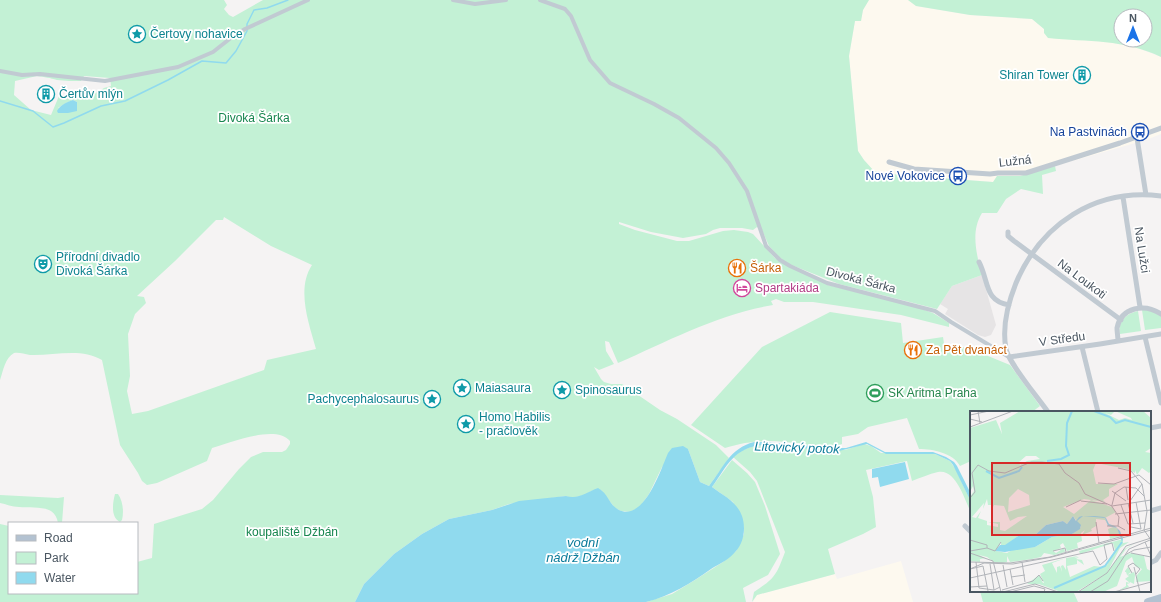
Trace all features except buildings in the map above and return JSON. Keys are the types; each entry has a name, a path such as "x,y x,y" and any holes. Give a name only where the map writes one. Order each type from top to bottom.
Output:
{"main road":[{"path":"1148,602 1161,598"}],"street":[{"path":"0,71 22,75 40,74 109,81 178,67 213,52 232,37 270,16 308,0"},
{"path":"453,0 475,4 506,0"},
{"name":"Divoká Šárka","path":"540,0 565,9 571,16 590,60 610,83 679,118 716,148 729,163 747,191 766,246 780,260 826,283 935,311 1009,357"},
{"name":"Lužná","path":"889,162 914,169 990,174 1026,173 1137,138 1161,128"},
{"path":"1137,138 1146,195"},
{"path":"1047,411 1009,357 1006,350 1006,323 1009,305 1019,276 1045,236 1078,211 1112,198 1146,195 1161,196"},
{"name":"Na Lužci","path":"1123,197 1140,307"},
{"name":"Na Loukoti","path":"1008,232 1008,236 1014,241 1121,320"},
{"path":"978,262 983,269 993,298 999,303 1009,305"},
{"path":"1118,341 1117,329 1121,320 1129,312 1140,307 1156,310 1161,314"},
{"name":"V Středu","path":"1009,357 1161,334"},
{"path":"1145,337 1161,403"},
{"path":"1082,347 1098,411"},
{"path":"1151,428 1161,426"},
{"path":"1151,511 1161,508"},
{"path":"965,526 970,531"},
{"path":"1151,562 1158,558 1161,553"}],"shaded area":[{"path":"869,0 908,0 916,6 970,15 1032,19 1044,29 1090,41 1113,43 1113,48 1138,48 1161,57 1161,134 1146,140 1020,176 997,176 994,182 899,175 874,171 858,151 849,56 855,21 861,21 863,10"},
{"path":"982,275 996,325 991,335 985,337 978,335 945,314 948,309 940,304 952,286"},
{"path":"901,561 913,602 753,602 757,595 835,574 837,579"}],"green space":[{"name":"koupaliště Džbán","path":"0,0 224,0 227,5 224,9 233,17 263,0 869,0 863,10 861,21 855,21 849,56 858,151 874,171 899,175 993,182 997,176 1020,176 1055,166 1056,171 1042,175 1043,194 1021,189 1006,199 997,213 982,213 978,220 975,236 982,275 952,286 937,309 839,284 789,264 779,257 769,246 762,230 757,227 753,230 742,228 720,228 706,234 683,238 651,232 619,222 619,224 635,230 677,241 689,241 723,231 734,230 748,232 753,234 775,258 828,285 913,306 933,313 949,323 949,327 901,315 813,302 784,302 776,299 771,301 773,305 733,315 694,329 618,363 609,342 605,341 606,351 614,364 599,370 594,367 604,382 611,384 622,384 716,445 729,458 709,486 700,482 688,449 662,467 649,494 639,508 630,512 621,511 615,508 601,490 591,491 585,495 571,498 566,496 509,504 492,510 449,519 422,534 394,554 364,584 355,602 0,602 0,524 8,526 8,594 138,594 138,562 152,558 154,524 202,509 213,500 251,457 263,452 282,452 286,450 290,444 290,441 283,436 274,434 252,436 230,442 212,448 207,461 157,483 147,485 142,481 120,445 102,360 94,356 76,353 30,355 14,353 8,358 0,380","holes":["37,76 69,81 81,81 84,76 110,78 111,86 94,94 59,96 51,115 31,110 14,95 15,81","73,100 77,102 77,111 58,108","224,217 271,246 312,265 307,274 304,296 307,318 316,349 267,360 264,370 148,411 132,414 127,391 130,376 128,334 135,314 146,303 144,297 137,296 216,220 223,220"]},
{"path":"908,0 1161,0 1161,57 1136,48 1153,48 1153,8 1113,8 1113,43 1048,38 1044,33 1044,29 1032,19 970,15 916,6"},
{"path":"1142,310 1153,310 1161,316 1161,328 1145,330"},
{"path":"1138,311 1141,331 1120,334 1119,330 1121,322 1130,314"},
{"name":"SK Aritma Praha","path":"830,312 901,323 903,343 943,337 945,350 966,347 1010,365 1040,406 1033,411 970,411 970,461 960,466 948,455 936,451 919,449 907,418 868,427 858,434 842,437 842,444 836,446 814,446 786,442 763,441 748,442 725,448 691,425 762,347"},
{"path":"864,444 871,446 881,453 935,454 950,461 956,470 970,500 970,510 963,493 955,480 944,472 938,472 912,481 907,461 866,470 873,497 876,527 828,549 835,574 757,595 752,602 754,592 771,580 777,572 785,552 757,481 750,472 733,457 747,448 763,445 845,450"},
{"path":"732,460 755,482 765,506 780,554 768,575 743,588 746,602 646,602 672,594 723,562 736,551 744,534 744,527 733,502 712,487"},
{"path":"115,494 118,494 123,507 123,517 120,522 113,513"},
{"path":"0,495 64,497 62,522 58,522 53,512 43,508 16,507 0,503"},
{"path":"980,592 1073,592 1078,602 983,602"}],"water":[{"path":"73,100 77,102 77,111 58,113 57,111 60,107"},
{"name":"vodní nádrž Džbán","path":"754,442 763,442 846,448 866,442 885,452 933,452 954,462 970,492 970,500 950,461 935,454 886,454 867,444 839,451 763,445 753,447 738,454 727,465 712,487 725,496 740,511 744,525 744,535 739,547 734,554 724,561 672,593 646,602 355,602 364,584 394,554 422,534 449,519 492,510 519,501 566,496 575,497 598,488 616,508 628,512 636,508 644,501 656,481 668,453 672,448 683,446 688,449 700,482 709,486 733,454 746,445"},
{"path":"905,462 909,479 880,487 878,477 872,478 872,469"}],"waterway":[{"path":"0,101 33,111 53,127 101,106 125,101 202,61 226,63 236,51 247,31 247,24 254,10 267,8 288,0"}],"place":[{"name":"Čertovy nohavice","path":"137,34"},
{"name":"Shiran Tower","path":"1082,75"},
{"name":"Čertův mlýn","path":"46,94"},
{"name":"Na Pastvinách","path":"1140,132"},
{"name":"Nové Vokovice","path":"958,176"},
{"name":"Přírodní divadlo Divoká Šárka","path":"43,264"},
{"name":"Šárka","path":"737,268"},
{"name":"Spartakiáda","path":"742,288"},
{"name":"Za Pět dvanáct","path":"913,350"},
{"name":"Maiasaura","path":"462,388"},
{"name":"Spinosaurus","path":"562,390"},
{"name":"SK Aritma Praha","path":"875,393"},
{"name":"Pachycephalosaurus","path":"432,399"},
{"name":"Homo Habilis - pračlověk","path":"466,424"}],"water label":[{"name":"Litovický potok","path":"797,447"}]}
